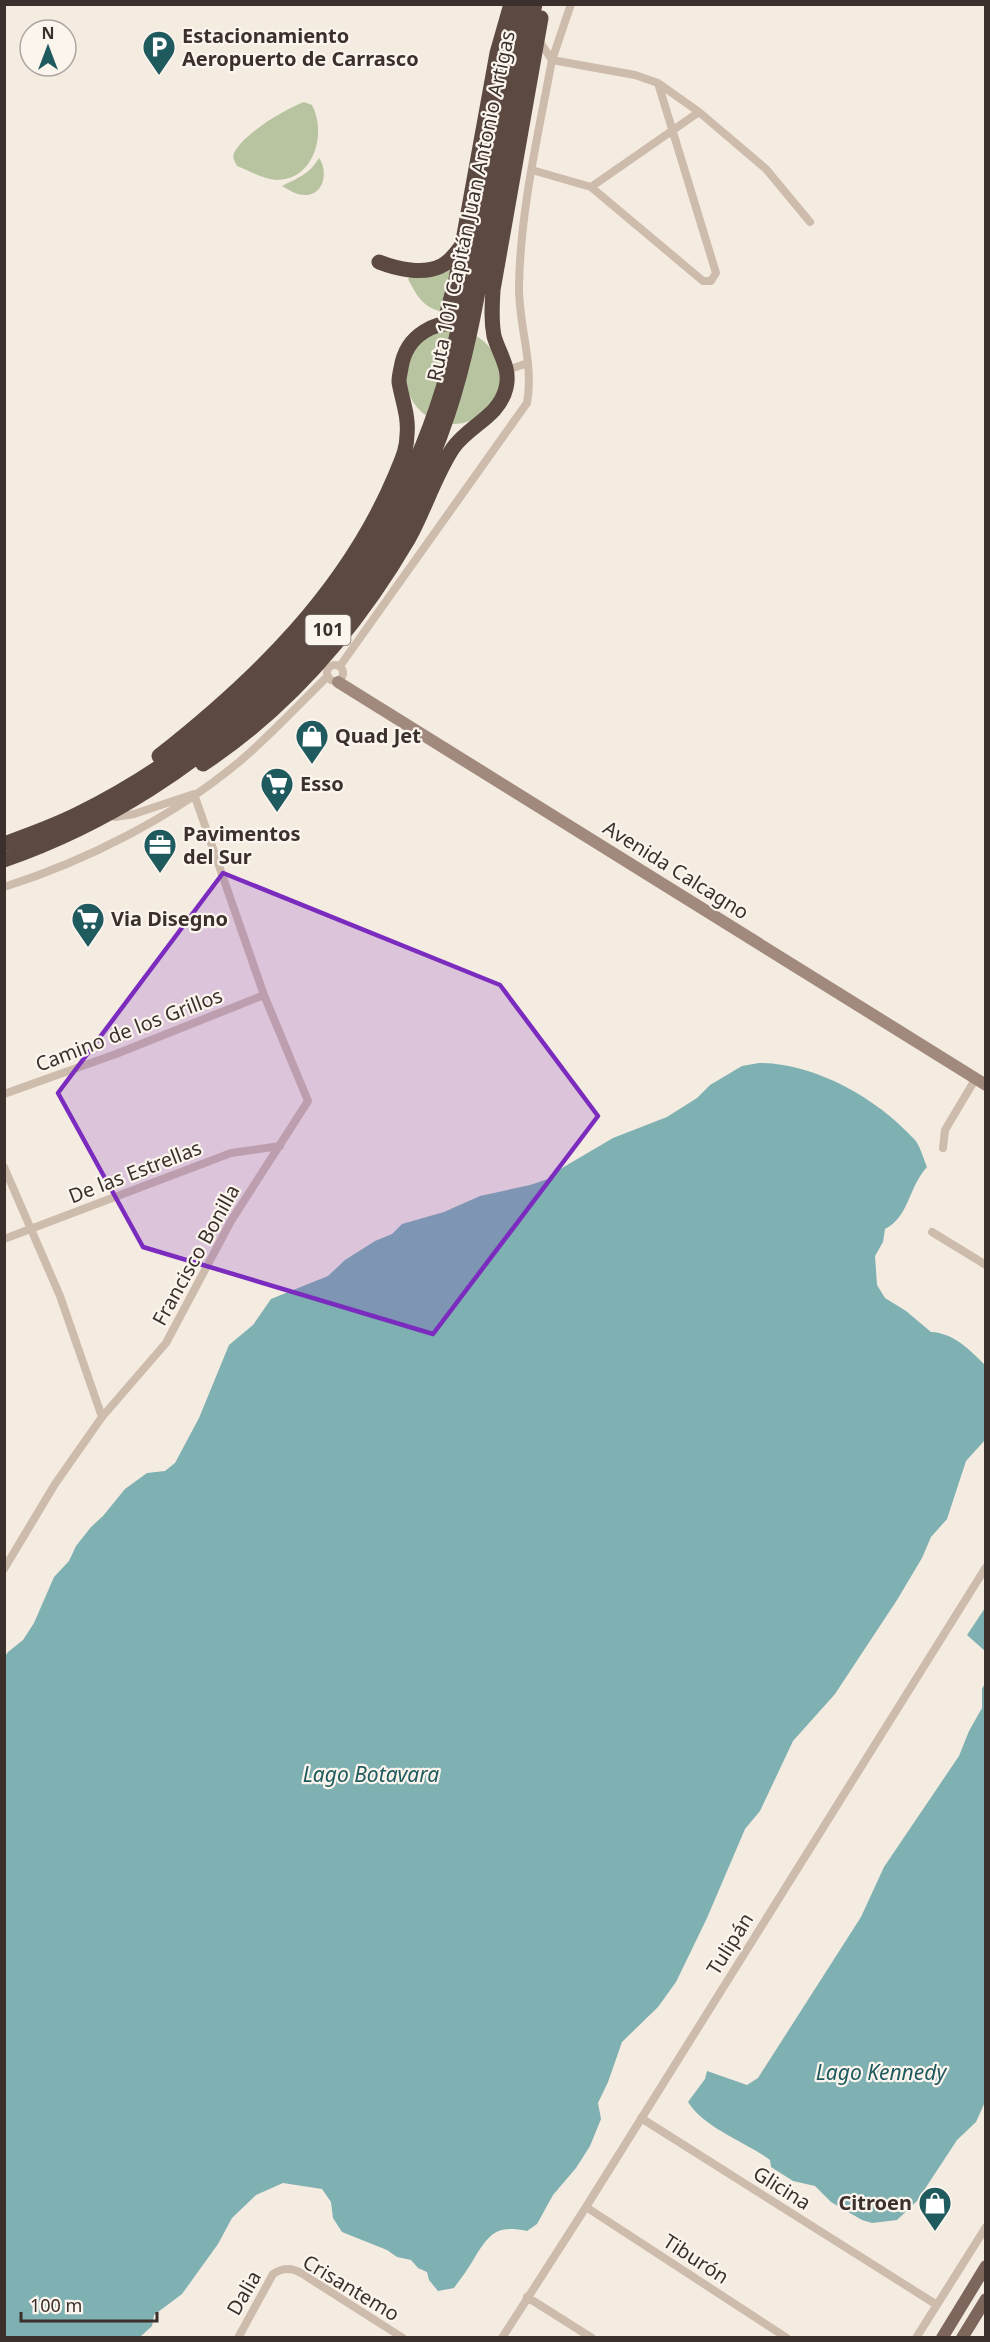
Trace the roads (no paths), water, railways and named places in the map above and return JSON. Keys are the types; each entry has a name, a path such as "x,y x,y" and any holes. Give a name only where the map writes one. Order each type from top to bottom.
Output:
{"highway":[{"path":"444,324 462,245 497,54 511,4"},
{"name":"Ruta 101 Capitán Juan Antonio Artigas","path":"4,860 63,837 95,821 154,787 210,747 257,707 292,672 320,640 373,568 407,511 429,447 460,375 520,4"},
{"name":"Ruta 101 Capitán Juan Antonio Artigas","path":"470,304 493,211 535,4"},
{"path":"497,345 492,323 493,291 542,4"},
{"path":"379,262 394,268 434,269 443,266 462,245"},
{"path":"95,821 115,817 157,794 237,741 272,712 313,670 352,623 410,536 453,448 501,402 506,387 507,370 504,357 486,333 455,322 424,331 411,342 403,356 399,380 408,417 406,450 388,493 365,535 325,597 304,623 248,681 144,768 135,782"},
{"path":"405,402 419,418 437,428 457,430 477,425"},
{"name":"Ruta 101 Capitán Juan Antonio Artigas","path":"4,844 78,814 135,782 204,736 255,691 302,642 360,566 429,447"}],"main road":[{"path":"942,2337 986,2266"},
{"path":"962,2337 986,2300"}],"street":[{"path":"4,887 97,850 125,836 194,794 239,762 339,678 527,403 531,382 527,347 521,324 519,290 522,246 532,171 552,60 571,4"},
{"path":"538,38 552,60 635,75 658,83 699,112 766,168 810,222"},
{"path":"532,171 591,187 703,281 711,281 716,273 658,83"},
{"path":"591,187 699,112"},
{"path":"507,370 528,363"},
{"name":"Avenida Calcagno","path":"339,678 981,1082"},
{"path":"115,817 134,814 194,794"},
{"path":"194,794 264,995"},
{"name":"Camino de los Grillos","path":"4,1094 116,1054 264,995"},
{"name":"Francisco Bonilla","path":"4,1569 55,1484 102,1417 166,1343 231,1221 308,1101 264,995"},
{"path":"944,1148 945,1130 981,1082"},
{"name":"De las Estrellas","path":"4,1239 231,1153 279,1146"},
{"path":"4,1167 60,1296 102,1417"},
{"path":"932,1232 986,1265"},
{"name":"Tulipán","path":"502,2337 586,2207 986,1567"},
{"name":"Glicina","path":"641,2118 937,2305"},
{"name":"Tiburón","path":"586,2207 787,2337"},
{"path":"916,2337 986,2226"},
{"name":"Dalia","path":"238,2337 268,2281 273,2274 282,2269"},
{"name":"Crisantemo","path":"282,2269 295,2270 403,2337"},
{"path":"527,2296 592,2337"}],"water":[{"name":"Lago Botavara","path":"759,1063 801,1069 843,1086 881,1109 918,1144 927,1167 904,1210 893,1224 885,1229 883,1242 875,1256 877,1285 885,1298 906,1311 931,1332 947,1335 961,1343 985,1365 985,1440 966,1461 947,1519 931,1537 922,1558 897,1600 835,1694 793,1741 760,1811 745,1829 707,1918 676,1982 658,2007 622,2042 598,2103 601,2119 590,2146 576,2168 553,2195 537,2224 527,2231 508,2229 495,2233 480,2249 454,2288 438,2291 429,2280 427,2272 418,2268 411,2260 397,2257 387,2250 342,2232 333,2218 331,2202 322,2189 283,2183 256,2195 232,2218 218,2244 182,2294 154,2315 152,2326 140,2337 5,2337 4,1658 23,1640 34,1623 54,1577 69,1561 76,1546 91,1527 125,1489 147,1473 165,1471 175,1463 199,1418 229,1345 253,1325 271,1299 328,1276 345,1260 375,1241 392,1234 402,1224 444,1212 480,1196 548,1179 562,1168 613,1138 667,1117 697,1098 710,1085 742,1066"},
{"path":"985,1608 985,1651 967,1635"},
{"name":"Lago Kennedy","path":"985,1683 985,2102 976,2122 957,2140 917,2201 897,2220 872,2223 862,2220 831,2202 815,2186 793,2181 771,2167 770,2160 704,2120 688,2102 705,2079 707,2071 747,2085 758,2078 861,1917 884,1867 959,1756 982,1708 982,1689"}],"place":[{"name":"Estacionamiento Aeropuerto de Carrasco","path":"159,76"},
{"name":"Quad Jet","path":"312,765"},
{"name":"Esso","path":"277,813"},
{"name":"Pavimentos del Sur","path":"160,874"},
{"name":"Via Disegno","path":"88,948"},
{"name":"Citroen","path":"935,2232"}]}
